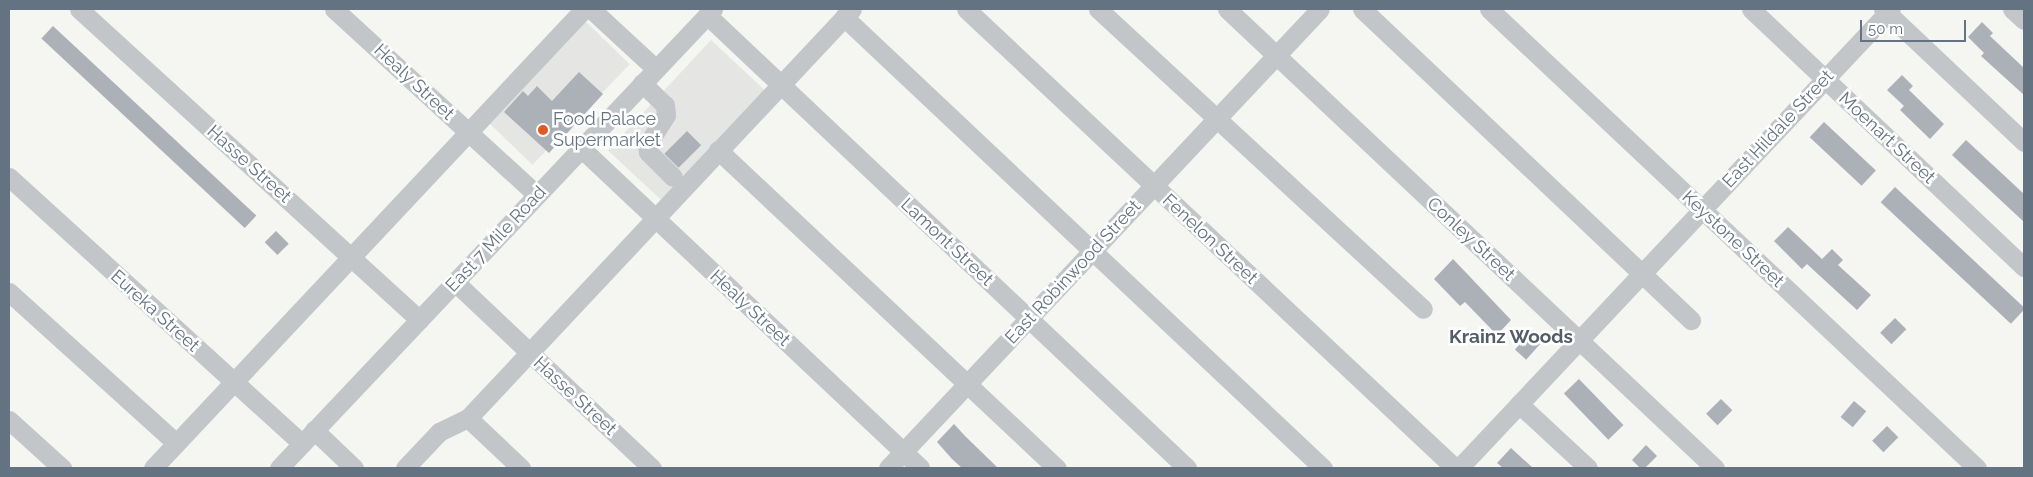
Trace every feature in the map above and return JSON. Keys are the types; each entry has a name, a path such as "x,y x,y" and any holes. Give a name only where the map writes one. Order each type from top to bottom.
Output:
{"street":[{"name":"Hasse Street","path":"79,9 419,320"},
{"name":"Healy Street","path":"334,9 537,195"},
{"path":"153,468 584,9"},
{"path":"591,9 656,69"},
{"name":"Fenelon Street","path":"966,9 1455,468"},
{"path":"1098,9 1218,118 1423,310"},
{"name":"Conley Street","path":"1228,9 1715,468"},
{"name":"East Robinwood Street","path":"888,468 1320,9"},
{"path":"1362,9 1691,320"},
{"name":"Keystone Street","path":"1489,9 1977,468"},
{"name":"Moenart Street","path":"1751,9 2024,267"},
{"path":"2012,9 2024,20"},
{"path":"1887,10 2024,142"},
{"name":"East Hildale Street","path":"1459,468 1825,79 1887,10"},
{"name":"East 7 Mile Road","path":"280,468 710,12"},
{"name":"Lamont Street","path":"710,12 780,85 1187,468"},
{"path":"405,468 439,432 468,418 654,217 848,13 1093,251 1323,468"},
{"path":"642,83 665,105 666,115 647,145 648,152 673,177"},
{"name":"Healy Street","path":"581,148 920,468"},
{"path":"718,150 1057,468"},
{"name":"Eureka Street","path":"9,177 234,382 308,437 354,468"},
{"name":"Hasse Street","path":"455,282 652,468"},
{"path":"9,292 176,444"},
{"path":"1519,404 1588,468"},
{"path":"468,418 521,468"},
{"path":"9,420 62,468"}],"shaded area":[{"path":"583,19 630,64 533,165 486,120"},
{"path":"711,40 766,91 663,202 608,150"}],"building":[{"path":"1982,22 1993,33 1990,36 2024,68 2024,95 1981,56 1984,53 1968,37"},
{"path":"53,26 256,216 245,228 41,38"},
{"path":"579,72 603,94 549,153 504,112 523,91 528,96 537,86 552,101"},
{"path":"1902,75 1913,86 1909,90 1944,124 1930,139 1900,110 1904,106 1887,90"},
{"path":"1824,122 1876,170 1862,186 1810,137"},
{"path":"687,131 701,145 679,168 664,154"},
{"path":"1966,140 2024,194 2024,222 1952,155"},
{"path":"1895,187 2024,307 2011,324 1881,202"},
{"path":"1788,227 1822,259 1832,249 1843,260 1838,265 1871,295 1857,310 1807,264 1802,269 1774,241"},
{"path":"276,231 289,244 277,255 265,242"},
{"path":"1453,259 1511,320 1497,335 1465,302 1460,306 1434,279"},
{"path":"1895,318 1906,329 1891,344 1880,333"},
{"path":"1529,334 1540,344 1526,360 1515,350"},
{"path":"1579,379 1623,425 1608,440 1564,394"},
{"path":"1721,399 1732,410 1717,425 1706,414"},
{"path":"1854,401 1866,411 1853,427 1841,417"},
{"path":"954,424 998,468 962,468 952,459 937,442"},
{"path":"1887,426 1898,437 1883,452 1872,441"},
{"path":"1646,445 1657,456 1645,468 1640,468 1632,460"},
{"path":"1511,448 1533,468 1503,468 1497,463"}],"place":[{"name":"Food Palace Supermarket","path":"543,130"}],"district":[{"name":"Krainz Woods","path":"1511,337"}]}
